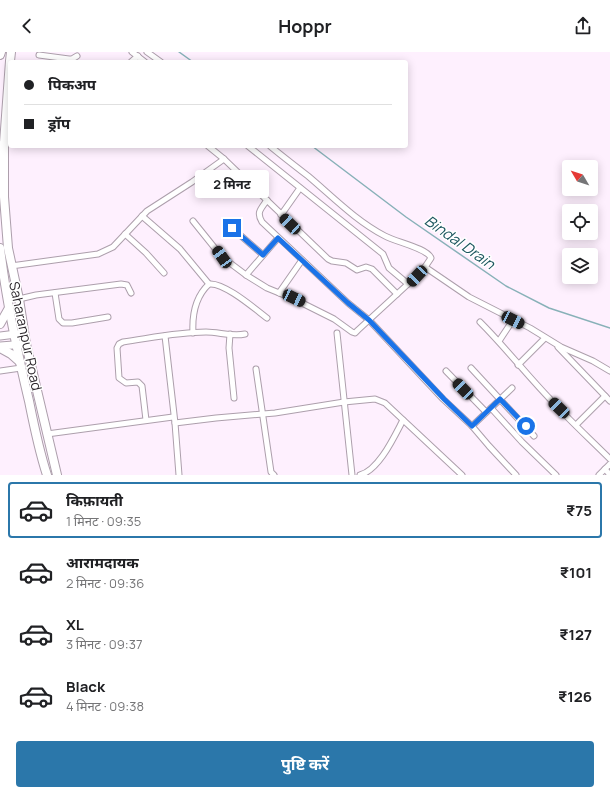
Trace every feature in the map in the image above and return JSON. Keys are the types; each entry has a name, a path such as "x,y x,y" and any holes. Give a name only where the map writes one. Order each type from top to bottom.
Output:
{"main road":[{"name":"Saharanpur Road","path":"8,82 2,144 7,240 11,266 19,298 26,344 47,434 51,473"},
{"name":"Saharanpur Road","path":"0,250 20,365 51,473"},
{"path":"0,324 9,308"},
{"path":"0,347 11,354 20,365"}],"street":[{"path":"132,52 143,60"},
{"path":"147,52 158,60"},
{"path":"39,53 69,59 77,56"},
{"path":"133,60 138,56"},
{"path":"210,148 224,159 328,259 332,262 346,263 357,270 366,267 372,269 397,294"},
{"path":"250,148 383,254 389,268 408,284"},
{"path":"193,221 222,257 246,275 267,288 306,304 334,319 355,333 425,267 431,258 427,253 396,241 373,228 334,200 272,148"},
{"path":"11,266 98,254 113,247 147,211 224,159"},
{"path":"281,215 300,188"},
{"path":"267,200 259,212 259,217 262,222 348,303 369,320 444,399 472,426 488,446 516,475"},
{"path":"142,216 180,249 209,284 213,284 229,291 267,318"},
{"path":"232,228 263,255"},
{"path":"125,234 146,253 164,273"},
{"path":"246,275 278,238"},
{"path":"279,293 302,260"},
{"path":"425,267 470,297 610,371"},
{"path":"19,298 121,284 127,285 131,293"},
{"path":"193,332 193,311 209,284"},
{"path":"55,293 59,319 63,323 108,317"},
{"path":"499,341 513,320"},
{"path":"480,322 499,341 518,365 550,400 610,459"},
{"path":"146,420 142,386 138,382 126,383 119,378 118,346 123,342 193,332 214,332 238,336 245,334"},
{"path":"0,336 24,333"},
{"path":"337,333 352,475"},
{"path":"230,334 229,348 234,398"},
{"path":"165,336 173,417 175,423 179,475"},
{"path":"518,365 545,338"},
{"path":"555,343 610,401"},
{"path":"0,347 26,344"},
{"path":"0,371 20,365"},
{"path":"471,368 534,436"},
{"path":"256,369 271,472 274,475"},
{"path":"446,371 486,412"},
{"path":"472,426 512,388"},
{"path":"576,425 605,396"},
{"path":"175,423 263,414 375,399 385,403 462,475"},
{"path":"491,408 522,442 556,475"},
{"path":"47,434 173,417"},
{"path":"360,475 367,474 371,469 385,451 403,420"},
{"path":"599,475 610,464"},
{"path":"605,470 610,475"}],"waterway":[{"name":"Bindal Drain","path":"179,52 190,60"},
{"name":"Bindal Drain","path":"315,148 406,217 506,286 549,308 610,328"}],"route":[{"path":"232,228 263,255 278,238 348,303 369,320 430,385 472,426 500,399 526,426"}]}
